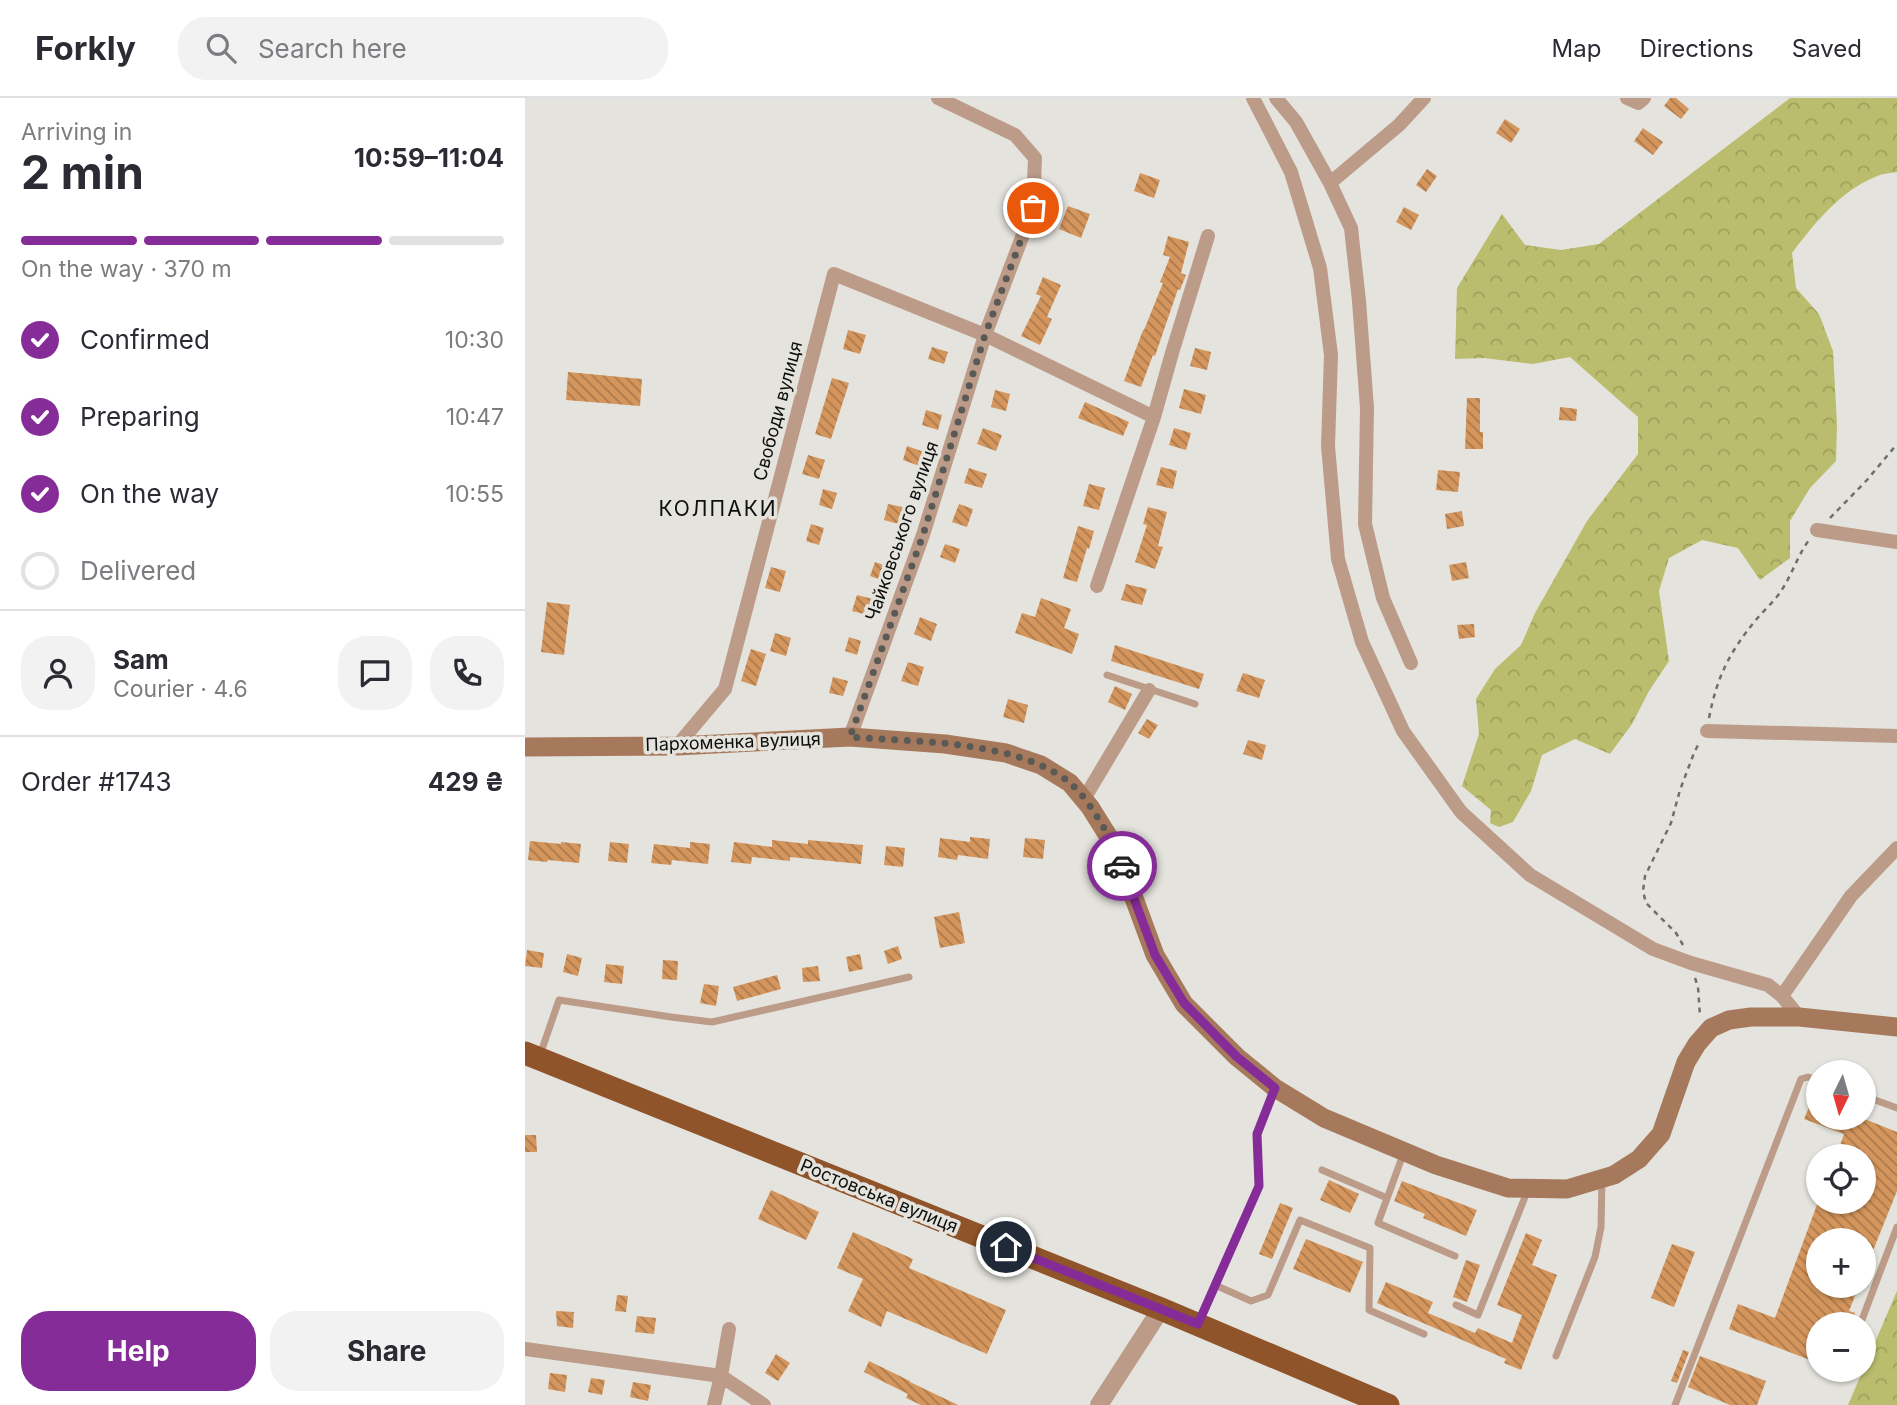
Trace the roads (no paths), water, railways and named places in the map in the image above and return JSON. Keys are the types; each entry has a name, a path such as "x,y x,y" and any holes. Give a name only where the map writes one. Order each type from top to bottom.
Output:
{"highway":[{"name":"Ростовська вулиця","path":"532,1056 1198,1324 1388,1405"}],"main road":[{"name":"Пархоменка вулиця","path":"525,747 677,746 850,737 945,744 1006,753 1041,765 1070,783 1087,803 1115,847 1155,955 1184,1003 1237,1057 1275,1088 1324,1118 1436,1165 1508,1188 1567,1189 1614,1175 1639,1159 1661,1134 1686,1062 1711,1028 1729,1020 1751,1017 1800,1017"},
{"path":"1800,1017 1897,1027"}],"street":[{"name":"Чайковського вулиця","path":"850,737 923,535 985,335 1033,208 1035,158 1015,135 937,98"},
{"path":"1253,98 1291,172 1320,268 1331,355 1328,446 1338,559 1361,642 1403,731 1461,812 1530,875 1653,949 1768,985 1782,996 1800,1017"},
{"path":"1276,98 1296,122 1351,228 1367,408 1365,524 1383,598 1411,663"},
{"path":"1330,183 1399,125 1424,98"},
{"path":"1627,98 1638,103 1644,98"},
{"path":"1097,586 1154,417 1208,236"},
{"name":"Свободи вулиця","path":"677,746 725,689 834,274 985,335"},
{"path":"985,335 1154,417"},
{"path":"1817,530 1897,542"},
{"path":"1087,803 1149,690"},
{"path":"1707,732 1896,737"},
{"path":"1782,996 1851,896 1897,848"},
{"path":"1099,1405 1161,1309"},
{"path":"714,1405 730,1329"},
{"path":"525,1349 721,1376 764,1405"}],"lane":[{"path":"1107,675 1195,704"},
{"path":"532,1056 559,1000 712,1022 909,977"},
{"path":"1675,1405 1801,1079 1806,1078"},
{"path":"1198,1324 1259,1186 1257,1134 1275,1088"},
{"path":"1876,1100 1897,1108"},
{"path":"1404,1152 1378,1223 1455,1256"},
{"path":"1322,1170 1387,1198"},
{"path":"1556,1356 1595,1257 1601,1227 1602,1178"},
{"path":"1456,1305 1478,1315 1528,1188"},
{"path":"1215,1285 1251,1301 1268,1295 1300,1220 1370,1248 1369,1310 1424,1334"},
{"path":"1865,1312 1897,1227"}],"district":[{"name":"КОЛПАКИ","path":"718,509"}]}
